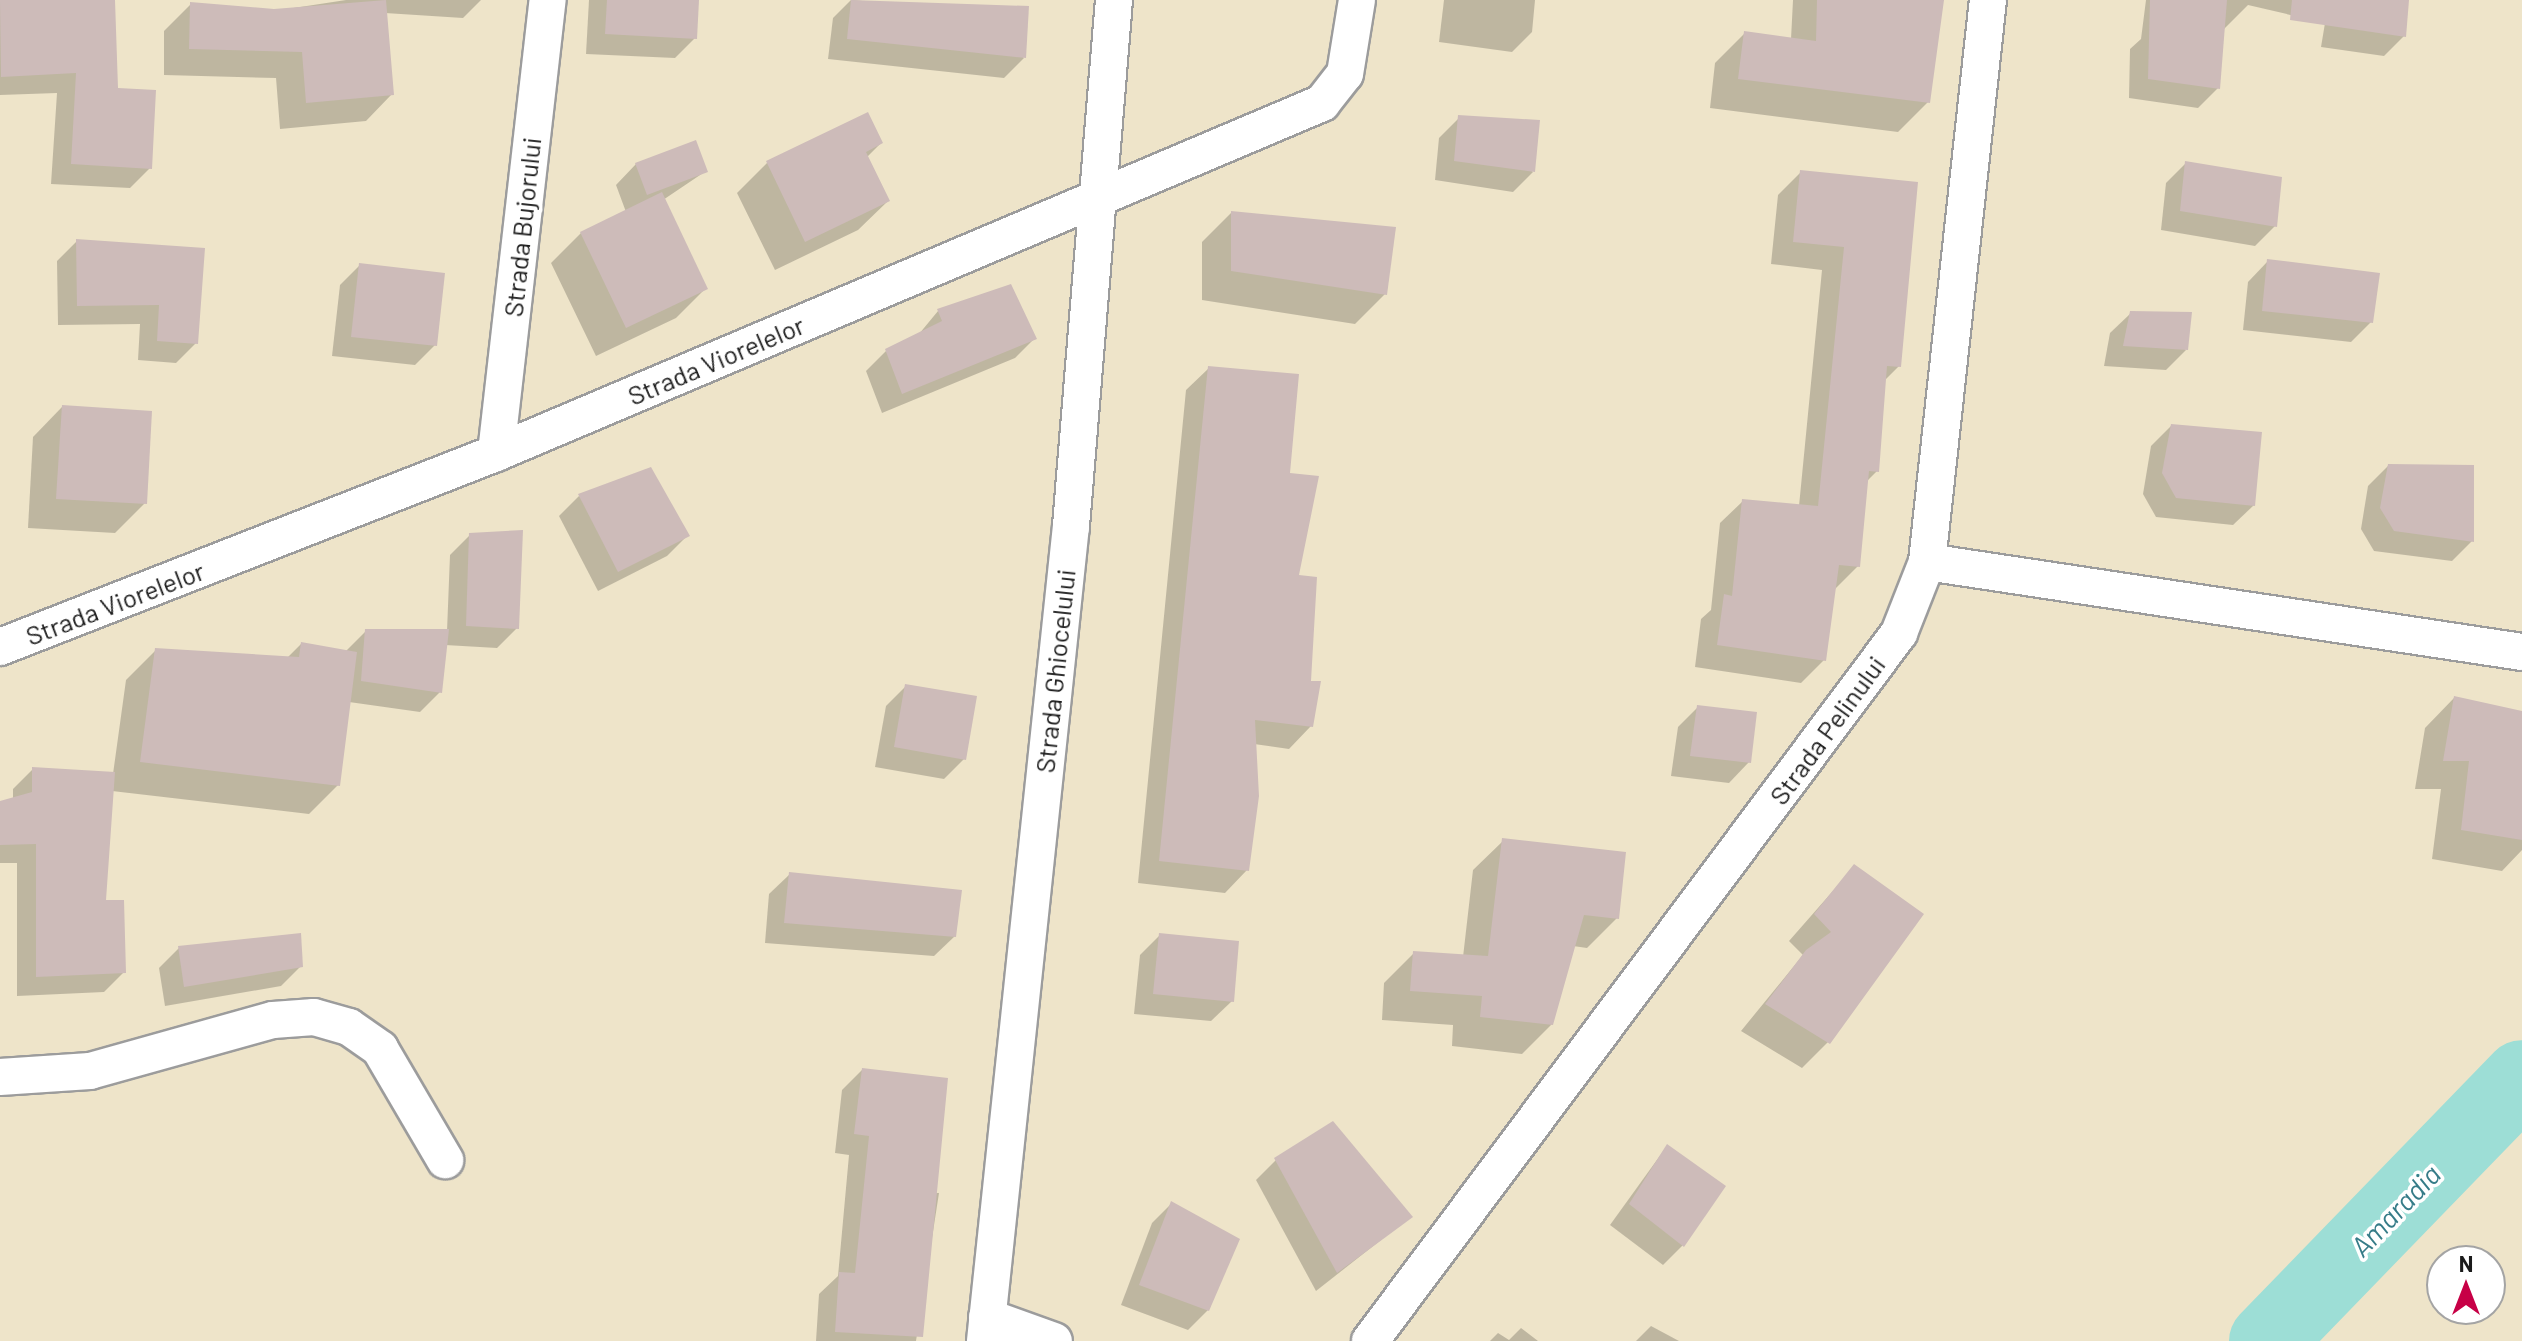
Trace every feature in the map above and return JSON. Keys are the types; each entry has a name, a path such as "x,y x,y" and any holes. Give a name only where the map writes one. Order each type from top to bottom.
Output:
{"street":[{"name":"Strada Bujorului","path":"496,453 548,0"},
{"name":"Strada Ghiocelului","path":"986,1329 1071,526 1094,200 1114,0"},
{"name":"Strada Viorelelor","path":"0,647 496,453 1322,103 1345,74 1357,0"},
{"name":"Strada Pelinului","path":"1370,1341 1899,633 1927,562 1988,0"},
{"path":"1927,562 2522,652"},
{"path":"0,1077 90,1071 273,1020 314,1017 349,1027 380,1049 445,1160"},
{"path":"986,1329 1054,1341"}],"shaded area":[{"path":"0,0 2522,0 2522,1341 0,1341"}],"building":[{"path":"0,0 115,0 118,88 156,90 152,169 71,164 76,73 1,77"},
{"path":"386,0 394,95 306,103 302,52 189,49 190,2 274,9"},
{"path":"607,0 699,0 697,39 605,34"},
{"path":"851,0 1029,6 1026,58 847,39"},
{"path":"1817,0 1944,0 1930,103 1738,79 1744,31 1816,41"},
{"path":"2150,0 2227,0 2220,89 2148,79"},
{"path":"2292,0 2409,0 2406,37 2290,20"},
{"path":"868,112 883,143 866,152 890,201 805,242 766,161"},
{"path":"1458,115 1540,120 1535,172 1454,161"},
{"path":"696,140 708,172 647,195 635,163"},
{"path":"2185,161 2282,177 2277,227 2180,211"},
{"path":"1800,170 1918,182 1901,367 1887,366 1879,472 1869,471 1860,567 1839,565 1826,661 1717,645 1724,594 1732,596 1742,499 1818,506 1844,247 1793,242"},
{"path":"662,192 708,289 626,328 580,232"},
{"path":"1231,211 1396,227 1387,295 1231,271"},
{"path":"76,239 205,248 198,344 157,341 159,305 77,306"},
{"path":"2267,259 2380,273 2373,323 2262,311"},
{"path":"359,263 445,273 437,346 351,337"},
{"path":"1011,284 1037,339 902,394 885,349 942,321 937,309"},
{"path":"2130,311 2192,312 2188,350 2123,346"},
{"path":"1208,366 1299,374 1290,473 1319,476 1299,575 1317,577 1311,681 1321,681 1313,727 1255,720 1259,796 1249,871 1159,861"},
{"path":"62,405 152,411 147,504 56,499"},
{"path":"2171,424 2262,432 2255,506 2176,498 2162,473"},
{"path":"2388,464 2474,465 2474,542 2394,531 2380,508"},
{"path":"651,467 690,536 618,572 578,494"},
{"path":"523,530 519,629 466,626 469,533"},
{"path":"365,629 449,629 442,693 361,681"},
{"path":"301,642 357,652 340,786 140,762 155,648 299,657"},
{"path":"905,684 977,696 966,760 894,747"},
{"path":"2454,696 2522,711 2522,840 2461,830 2469,761 2443,761"},
{"path":"1697,705 1757,712 1751,763 1690,756"},
{"path":"32,767 115,772 106,900 124,900 126,973 36,977 36,844 0,845 0,801 32,792"},
{"path":"1502,838 1626,852 1619,919 1584,915 1553,1025 1480,1017 1482,996 1410,991 1413,951 1488,956"},
{"path":"1854,864 1924,914 1830,1044 1765,1004 1806,950 1831,932 1814,914"},
{"path":"789,872 962,890 956,937 784,923"},
{"path":"301,933 303,967 184,987 178,946"},
{"path":"1159,933 1239,941 1234,1002 1153,994"},
{"path":"862,1068 948,1078 923,1337 835,1332 839,1272 855,1273 869,1136 854,1134"},
{"path":"1333,1121 1413,1217 1337,1273 1274,1158"},
{"path":"1667,1144 1726,1186 1684,1247 1629,1204"},
{"path":"1171,1201 1240,1239 1209,1311 1139,1285"}],"waterway":[{"name":"Amaradia","path":"2267,1341 2522,1078"}]}
